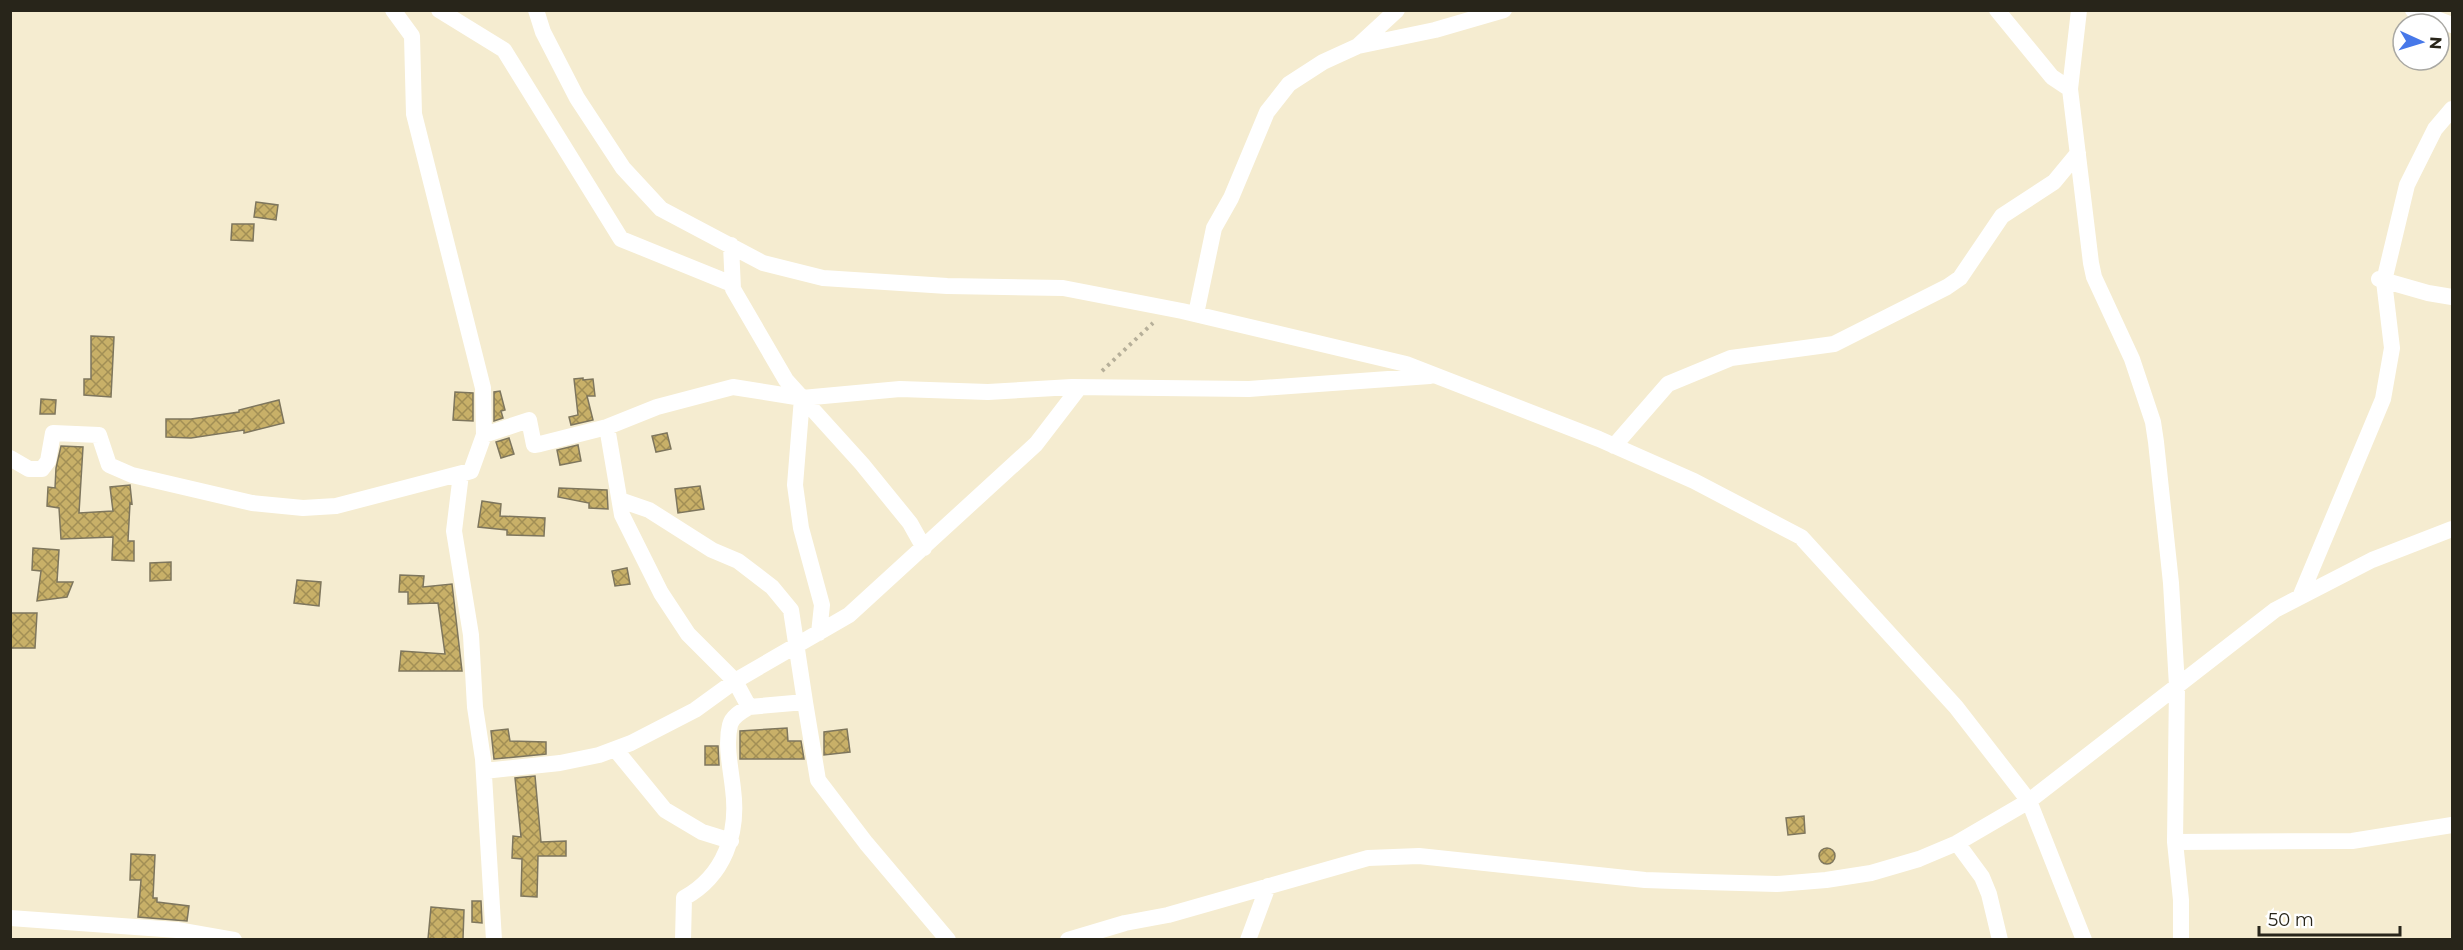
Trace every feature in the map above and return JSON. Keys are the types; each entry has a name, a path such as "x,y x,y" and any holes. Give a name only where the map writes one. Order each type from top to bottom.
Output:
{"street":[{"path":"393,10 412,36 414,114 483,388 484,435 471,471"},
{"path":"439,10 504,51 621,239 732,284"},
{"path":"536,10 543,32 577,98 623,168 661,209 763,263 823,278 947,286 1063,288 1169,308 1406,364 1614,446 1694,481 1801,537 1956,707 2029,801 2084,939"},
{"path":"1358,46 1397,10"},
{"path":"1196,314 1214,228 1231,198 1267,112 1289,84 1323,62 1358,46 1436,30 1504,10"},
{"path":"1997,10 2052,77 2070,89"},
{"path":"2079,10 2070,89 2094,277 2125,341 2153,422 2171,583 2177,686 2175,842 2181,900 2181,939"},
{"path":"2413,10 2452,25"},
{"path":"2300,597 2383,399 2392,348 2381,280 2407,185 2435,129 2452,109"},
{"path":"1614,446 1668,384 1731,358 1834,344 1947,287 1960,278 2002,216 2054,182 2078,153"},
{"path":"731,245 732,284 786,380 836,433 910,523 924,548"},
{"path":"2381,280 2452,297"},
{"path":"484,435 529,420 534,445 607,427 657,407 733,387 802,399 900,389 987,392 1086,388 1249,389 1437,375"},
{"path":"484,771 539,767 615,749 695,710 735,681 849,615 1036,444 1086,388"},
{"path":"802,399 795,486 801,528 822,605 819,633"},
{"path":"607,427 622,515 661,593 688,634 735,681 749,707"},
{"path":"10,458 29,469 42,469 48,460 53,433 95,434 101,438 109,465 132,475 252,503 303,508 336,506 471,471"},
{"path":"471,471 461,474 454,531 471,635 475,707 484,771 494,932 505,939"},
{"path":"620,501 650,510 712,549 738,561 772,587 791,610 818,780 866,843 948,939"},
{"path":"1068,939 1368,858 1419,856 1645,880 1777,884 1871,873 1919,859 1958,843 2029,801 2275,610 2372,560 2452,529"},
{"path":"683,939 684,898 697,891 718,869 730,841 734,820 729,766 730,724 734,717 749,707 805,702"},
{"path":"615,749 665,810 702,832 730,841"},
{"path":"2175,842 2352,841 2452,825"},
{"path":"1958,843 1982,877 1989,894 2000,939"},
{"path":"1248,939 1268,886"},
{"path":"10,918 234,939"}],"path":[{"path":"1086,388 1105,365 1169,308"}],"building":[{"path":"256,202 278,205 276,220 254,217"},
{"path":"232,224 254,224 253,241 231,240"},
{"path":"91,336 114,337 111,397 84,395 84,379 91,379"},
{"path":"583,378 583,380 593,379 595,396 587,396 593,420 571,425 569,417 578,415 574,379"},
{"path":"500,391 505,410 501,411 503,418 494,421 494,392"},
{"path":"455,392 473,393 473,421 453,420"},
{"path":"41,399 56,400 55,414 40,414"},
{"path":"279,400 284,423 244,433 244,430 191,438 166,437 166,419 191,419 239,412 239,410"},
{"path":"667,433 671,449 656,452 652,436"},
{"path":"509,438 514,454 501,458 496,442"},
{"path":"578,445 581,461 560,465 557,450"},
{"path":"61,446 83,447 79,513 113,511 110,487 130,485 132,504 130,503 128,541 134,541 134,561 112,560 113,537 61,539 59,508 47,506 48,487 55,488 56,468"},
{"path":"700,486 704,509 678,513 675,489"},
{"path":"559,488 607,490 608,509 589,508 589,503 558,497"},
{"path":"482,501 501,504 500,516 545,518 544,536 507,535 507,530 478,527"},
{"path":"33,548 59,550 57,582 73,582 67,597 37,601 41,571 32,570"},
{"path":"171,562 171,580 150,581 150,563"},
{"path":"627,568 630,584 615,586 612,571"},
{"path":"400,575 424,576 423,587 452,584 462,671 399,671 401,651 445,654 438,603 408,604 408,592 399,592"},
{"path":"297,580 321,582 319,606 294,603"},
{"path":"10,613 37,613 35,648 10,648"},
{"path":"787,728 788,741 801,741 804,759 740,759 740,731"},
{"path":"508,729 510,741 546,742 546,754 494,759 491,731"},
{"path":"847,729 850,752 824,755 824,732"},
{"path":"705,746 718,746 719,765 705,765"},
{"path":"535,776 541,842 566,841 566,856 538,856 537,897 521,896 522,859 512,858 513,836 521,837 515,778"},
{"path":"1804,816 1805,833 1788,835 1786,818"},
{"path":"1827,848 1835,856 1827,864 1819,856"},
{"path":"131,854 155,855 153,898 157,898 157,902 189,906 187,921 138,917 141,880 130,880"},
{"path":"472,901 481,901 482,923 472,922"},
{"path":"431,907 464,910 463,939 428,939"}]}
